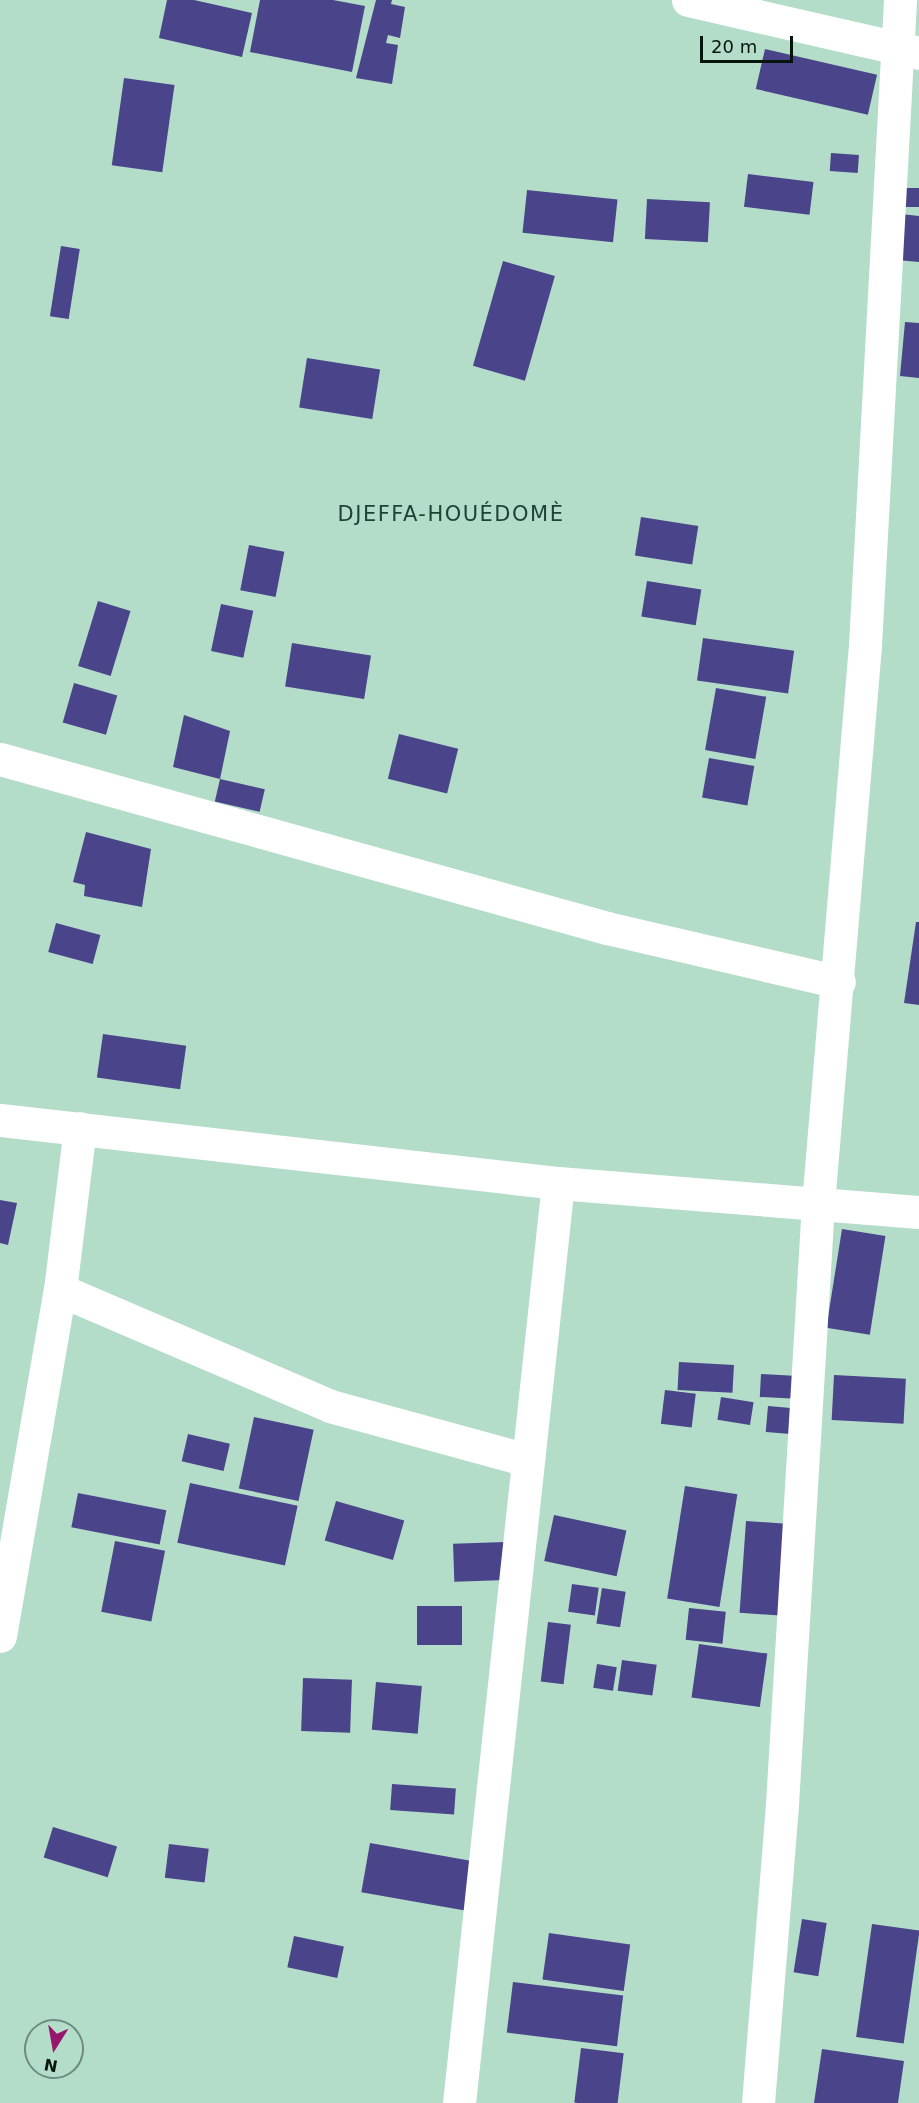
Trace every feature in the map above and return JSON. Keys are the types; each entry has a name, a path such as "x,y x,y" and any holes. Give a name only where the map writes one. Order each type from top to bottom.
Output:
{"street":[{"path":"688,0 907,49"},
{"path":"759,2103 782,1804 818,1204 866,633 907,49 900,0"},
{"path":"0,759 607,928 838,982"},
{"path":"0,1120 558,1183 919,1212"},
{"path":"0,1636 60,1290 80,1128"},
{"path":"459,2103 558,1183"},
{"path":"60,1290 330,1406 528,1460"}],"building":[{"path":"167,0 194,0 252,13 242,57 159,38"},
{"path":"260,0 333,0 365,6 352,72 250,52"},
{"path":"376,0 392,0 391,4 405,7 400,38 388,35 386,43 398,45 392,84 356,78"},
{"path":"765,49 877,75 868,115 756,89"},
{"path":"124,78 175,85 162,172 112,165"},
{"path":"831,153 859,155 858,173 830,171"},
{"path":"748,174 814,182 809,215 744,207"},
{"path":"903,188 919,188 919,207 903,207"},
{"path":"527,190 618,200 613,242 523,233"},
{"path":"647,199 710,202 708,242 645,239"},
{"path":"901,214 919,216 919,262 897,260"},
{"path":"61,246 80,249 69,319 50,316"},
{"path":"503,261 555,276 525,381 473,366"},
{"path":"905,322 919,323 919,378 900,376"},
{"path":"307,358 380,370 372,419 299,407"},
{"path":"641,517 698,526 692,565 635,556"},
{"path":"249,545 284,552 276,597 240,590"},
{"path":"647,581 701,590 696,625 641,617"},
{"path":"98,601 131,611 111,676 78,666"},
{"path":"221,604 253,611 243,658 211,651"},
{"path":"703,638 794,651 788,693 697,681"},
{"path":"292,643 371,656 364,699 285,686"},
{"path":"74,683 117,695 106,735 63,722"},
{"path":"716,688 766,697 755,759 705,750"},
{"path":"184,715 230,731 220,779 173,767"},
{"path":"399,734 458,749 447,793 388,779"},
{"path":"709,758 754,766 747,805 702,797"},
{"path":"220,779 265,789 260,812 215,801"},
{"path":"86,832 151,849 142,907 84,896 85,885 73,882"},
{"path":"916,922 919,922 919,1005 904,1003"},
{"path":"56,923 100,935 93,964 48,952"},
{"path":"103,1034 186,1046 180,1089 97,1078"},
{"path":"0,1200 17,1203 8,1245 0,1243"},
{"path":"842,1229 885,1236 870,1335 826,1328"},
{"path":"679,1362 734,1365 732,1393 678,1390"},
{"path":"761,1374 802,1376 801,1399 760,1397"},
{"path":"834,1375 906,1379 904,1424 832,1420"},
{"path":"665,1390 696,1394 692,1428 661,1424"},
{"path":"721,1397 754,1402 750,1425 717,1420"},
{"path":"768,1406 802,1409 800,1435 766,1432"},
{"path":"254,1417 314,1430 298,1501 239,1488"},
{"path":"188,1434 230,1444 224,1471 182,1461"},
{"path":"190,1483 298,1506 285,1566 177,1543"},
{"path":"685,1486 737,1494 720,1607 667,1599"},
{"path":"78,1493 166,1510 160,1545 71,1527"},
{"path":"336,1501 404,1521 393,1560 325,1540"},
{"path":"554,1515 626,1530 617,1576 544,1561"},
{"path":"746,1521 793,1524 786,1616 740,1613"},
{"path":"115,1541 165,1551 151,1621 101,1612"},
{"path":"505,1542 506,1580 454,1582 453,1544"},
{"path":"572,1584 599,1588 595,1615 568,1612"},
{"path":"602,1588 626,1592 620,1627 596,1624"},
{"path":"417,1606 462,1606 462,1645 417,1645"},
{"path":"689,1608 726,1612 722,1644 686,1640"},
{"path":"548,1622 571,1625 564,1684 541,1682"},
{"path":"699,1644 767,1654 760,1707 691,1697"},
{"path":"622,1660 657,1665 652,1696 618,1691"},
{"path":"597,1664 617,1667 613,1691 593,1688"},
{"path":"303,1678 352,1680 350,1733 301,1731"},
{"path":"376,1682 422,1686 418,1734 372,1730"},
{"path":"392,1784 456,1788 454,1814 390,1810"},
{"path":"53,1827 117,1847 108,1877 44,1858"},
{"path":"370,1843 476,1862 468,1911 361,1892"},
{"path":"169,1844 209,1849 205,1883 165,1878"},
{"path":"802,1919 827,1923 818,1976 794,1972"},
{"path":"872,1924 919,1931 904,2044 856,2037"},
{"path":"549,1933 630,1944 624,1991 542,1980"},
{"path":"294,1936 344,1947 337,1978 287,1967"},
{"path":"513,1982 623,1996 617,2046 507,2033"},
{"path":"581,2048 624,2053 618,2103 574,2103"},
{"path":"822,2049 904,2061 898,2103 814,2103"}],"district":[{"name":"DJEFFA-HOUÉDOMÈ","path":"451,514"}]}
